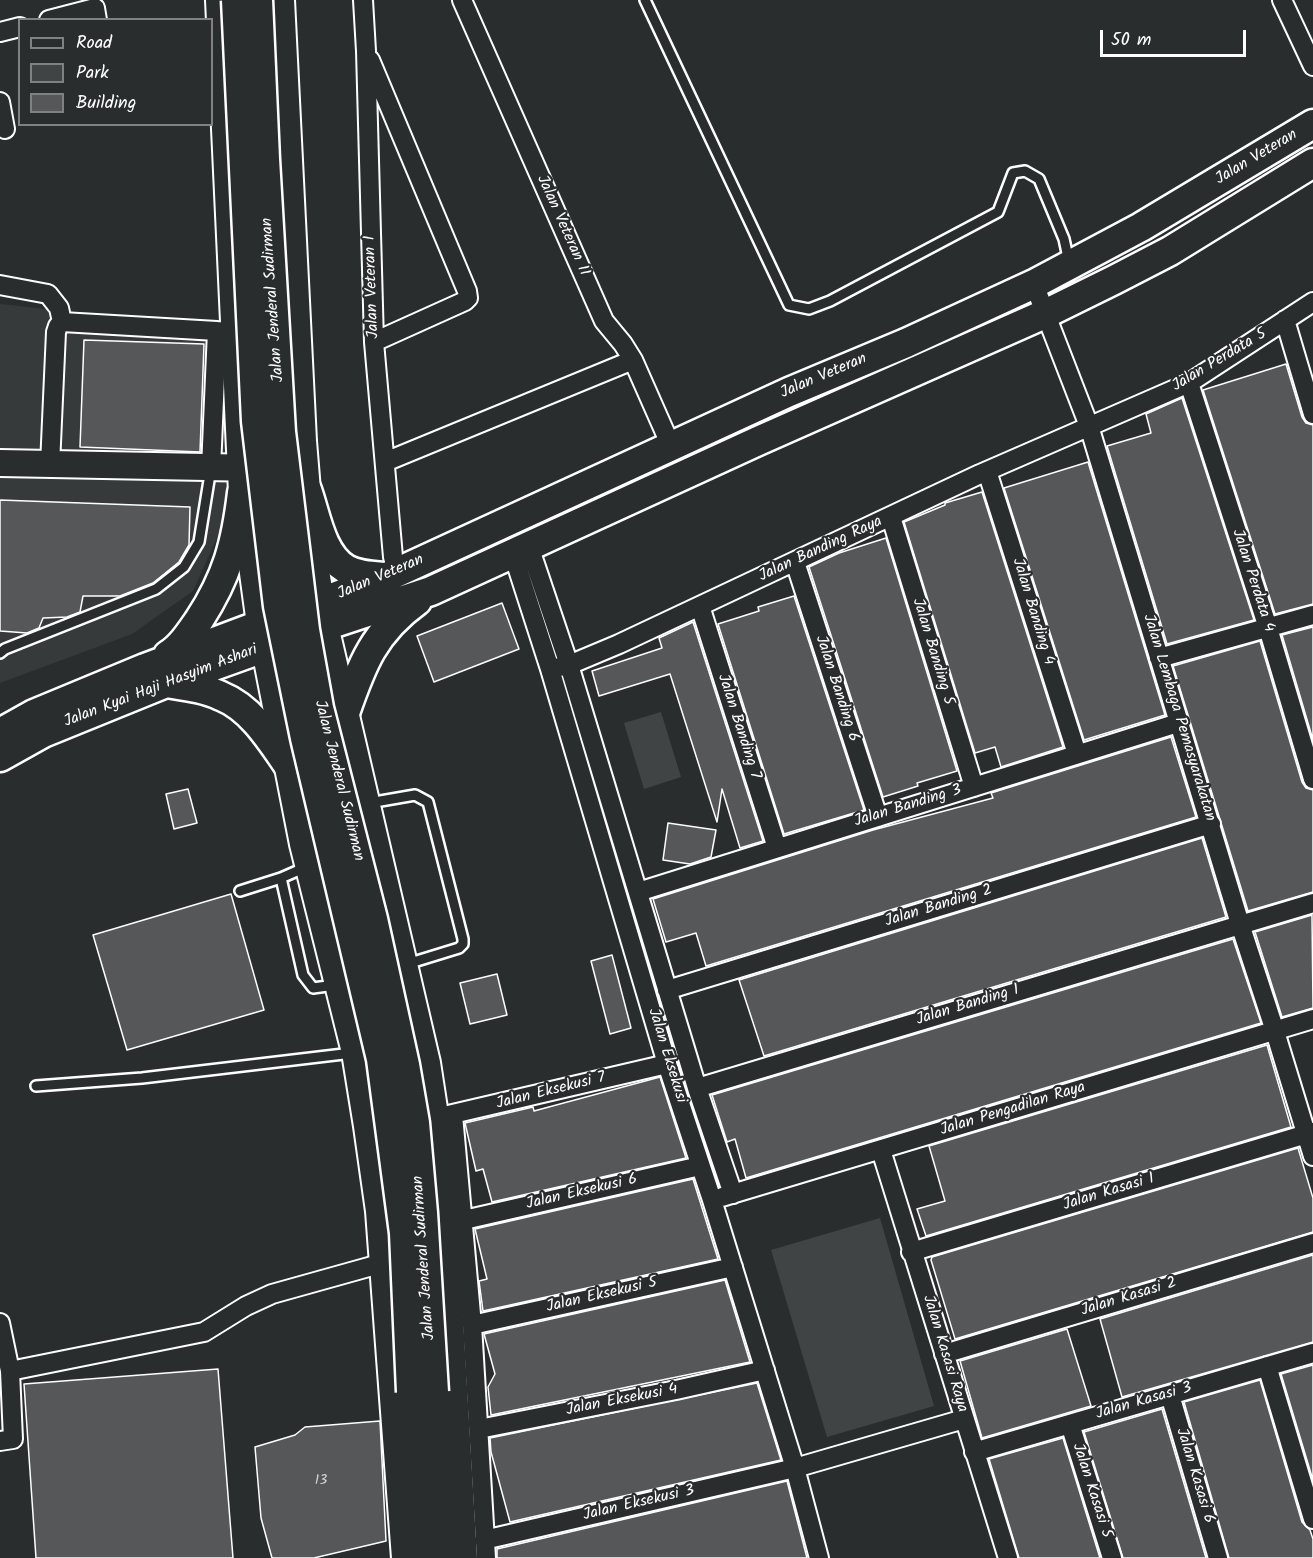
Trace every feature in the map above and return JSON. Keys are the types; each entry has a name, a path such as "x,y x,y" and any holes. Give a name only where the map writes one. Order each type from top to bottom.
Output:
{"main road":[{"name":"Jalan Jenderal Sudirman","path":"236,0 256,421 278,606 305,738 381,1059 422,1392 446,1558"},
{"name":"Jalan Jenderal Sudirman","path":"258,0 264,159 279,369 281,432 303,618 319,708 373,919 405,1065 416,1135 422,1392 422,1558"},
{"name":"Jalan Veteran","path":"322,614 392,574 789,392 906,343 1034,284 1141,227 1313,124"},
{"name":"Jalan Veteran","path":"322,614 431,591 758,441 1047,313 1170,251 1313,163"},
{"path":"743,413 758,441"},
{"path":"306,478 326,546 336,561 347,569 362,575 392,574"},
{"path":"242,481 238,531 224,577 195,626 155,675 223,696 255,720 288,765"},
{"path":"345,713 363,663 374,644 390,623 431,591"},
{"name":"Jalan Kyai Haji Hasyim Ashari","path":"0,733 34,714 155,675 322,614"},
{"name":"Jalan Kyai Haji Hasyim Ashari","path":"0,757 155,675"}],"street":[{"path":"219,0 226,331 242,481 262,635 306,854 355,1052 379,1211 405,1558"},
{"name":"Jalan Jenderal Sudirman","path":"281,0 311,540 322,614 427,1063 444,1116 441,1159 470,1484 464,1558"},
{"name":"Jalan Veteran I","path":"363,0 374,342 393,557 392,574"},
{"name":"Jalan Veteran II","path":"462,0 604,321 633,360 671,446"},
{"path":"1282,0 1313,66"},
{"path":"57,18 95,8 97,18"},
{"path":"0,32 18,28"},
{"path":"366,51 468,298 374,342"},
{"path":"0,102 5,129"},
{"name":"Jalan Lembaga Pemasyarakatan","path":"1034,284 1089,426 1240,924 1310,1133 1313,1156"},
{"path":"0,285 48,294 59,308 62,322"},
{"name":"Jalan Perdata 5","path":"1089,426 1189,383 1313,302"},
{"path":"1285,320 1313,414"},
{"path":"50,465 56,332 62,322 226,331"},
{"path":"211,468 226,331"},
{"path":"385,462 633,360"},
{"name":"Jalan Perdata 4","path":"1189,383 1268,628 1313,779"},
{"name":"Jalan Banding Raya","path":"550,669 570,665 1089,426"},
{"path":"0,463 211,468 242,481 306,478"},
{"name":"Jalan Banding 4","path":"987,471 1077,754"},
{"name":"Jalan Banding 5","path":"891,517 974,787"},
{"name":"Jalan Eksekusi","path":"521,550 570,665 697,1088 733,1194"},
{"name":"Jalan Eksekusi","path":"521,550 550,669 667,1064 712,1200 795,1468 819,1558"},
{"name":"Jalan Banding 6","path":"795,562 878,817"},
{"name":"Jalan Banding 7","path":"700,606 777,848"},
{"path":"1159,658 1313,615"},
{"name":"Jalan Banding 3","path":"638,892 1178,723"},
{"path":"306,854 315,825 338,813 352,812 362,817 369,814"},
{"name":"Jalan Banding 2","path":"667,990 1210,824"},
{"name":"Jalan Banding 1","path":"697,1088 1313,903"},
{"name":"Jalan Pengadilan Raya","path":"712,1200 1313,1019"},
{"name":"Jalan Eksekusi 7","path":"444,1116 667,1064"},
{"path":"444,1116 464,1220 479,1430 470,1484 485,1549"},
{"name":"Jalan Kasasi 1","path":"911,1252 1310,1133"},
{"name":"Jalan Kasasi Raya","path":"881,1150 1008,1558"},
{"name":"Jalan Eksekusi 6","path":"464,1220 700,1166"},
{"name":"Jalan Kasasi 2","path":"944,1354 1313,1243"},
{"path":"10,1371 204,1332 246,1306 272,1294 383,1263"},
{"name":"Jalan Eksekusi 5","path":"472,1325 733,1267"},
{"path":"0,1323 10,1371 12,1438 0,1441"},
{"name":"Jalan Kasasi 3","path":"974,1452 1313,1353"},
{"path":"1267,1366 1313,1519"},
{"name":"Jalan Eksekusi 4","path":"479,1430 765,1370"},
{"name":"Jalan Kasasi 6","path":"1170,1395 1218,1558"},
{"name":"Jalan Eksekusi 3","path":"485,1549 795,1468 964,1419"},
{"name":"Jalan Kasasi 5","path":"1070,1424 1112,1558"}],"lane":[{"path":"645,0 789,305 809,309 830,301 998,212 1013,173 1025,171 1039,180 1064,239 1070,265"},
{"path":"0,653 5,649 156,589 184,567 199,542 211,468"},
{"path":"369,814 415,795 428,802 463,939 463,944 459,948 405,965"},
{"path":"240,891 281,878 306,854"},
{"path":"281,878 303,975 313,988 337,985"},
{"path":"36,1086 142,1078 355,1052"}],"shaded area":[{"path":"0,304 229,329 229,511 193,591 132,634 0,683"}],"green space":[{"path":"661,712 681,777 644,789 624,723"},
{"path":"880,1218 934,1406 827,1437 771,1250"}],"building":[{"path":"84,340 204,344 200,452 80,447"},
{"path":"1286,364 1302,417 1306,423 1313,425 1313,604 1275,614 1203,390"},
{"path":"1182,398 1254,620 1167,644 1107,446 1151,433 1146,414"},
{"path":"1088,462 1165,715 1084,740 1004,488"},
{"path":"982,492 1063,747 1001,767 995,747 975,753 904,522 945,505 945,503"},
{"path":"0,500 190,507 189,545 179,562 153,583 120,596 83,596 80,612 67,617 43,618 39,628 27,633 0,631"},
{"path":"886,538 957,771 917,783 918,786 883,797 809,567 839,553"},
{"path":"794,596 864,810 784,834 718,624 759,611 758,607"},
{"path":"502,603 519,649 434,682 417,636"},
{"path":"693,622 763,841 740,848 722,789 717,822 670,674 599,696 592,671 662,648 659,638"},
{"path":"1313,627 1313,740 1282,635"},
{"path":"1260,641 1302,782 1306,788 1313,790 1313,892 1248,911 1173,666"},
{"path":"1171,737 1196,817 706,966 696,933 666,942 653,899 873,830 993,798 991,793"},
{"path":"188,789 197,823 174,829 166,794"},
{"path":"668,823 716,830 711,857 690,864 663,860"},
{"path":"1202,838 1226,917 764,1056 739,980"},
{"path":"231,894 264,1010 127,1050 93,935"},
{"path":"1312,915 1313,1008 1282,1017 1255,932"},
{"path":"1233,939 1261,1023 746,1178 735,1139 727,1142 712,1095"},
{"path":"612,955 631,1028 610,1034 591,961"},
{"path":"497,974 507,1015 470,1024 460,983"},
{"path":"1267,1045 1291,1127 926,1236 917,1209 945,1201 929,1146"},
{"path":"660,1077 686,1158 492,1202 483,1169 476,1171 465,1123 533,1107 534,1111"},
{"path":"1298,1148 1313,1198 1313,1232 955,1339 932,1257"},
{"path":"693,1179 718,1259 483,1311 479,1281 487,1279 475,1229"},
{"path":"1313,1255 1313,1342 1122,1397 1100,1319"},
{"path":"725,1280 750,1362 491,1415 488,1387 495,1374 484,1334"},
{"path":"1067,1329 1091,1406 982,1438 960,1361"},
{"path":"1313,1365 1313,1480 1281,1374"},
{"path":"218,1369 233,1558 36,1558 24,1384"},
{"path":"1260,1380 1302,1522 1310,1530 1313,1539 1313,1558 1229,1558 1184,1402"},
{"path":"757,1383 781,1460 510,1522 491,1452 490,1438"},
{"path":"1162,1409 1206,1558 1123,1558 1084,1432"},
{"path":"380,1421 386,1541 314,1558 272,1558 261,1518 255,1447 295,1435 305,1427"},
{"path":"1063,1438 1100,1558 1019,1558 989,1459"},
{"path":"787,1481 807,1558 497,1558 497,1549"}]}
